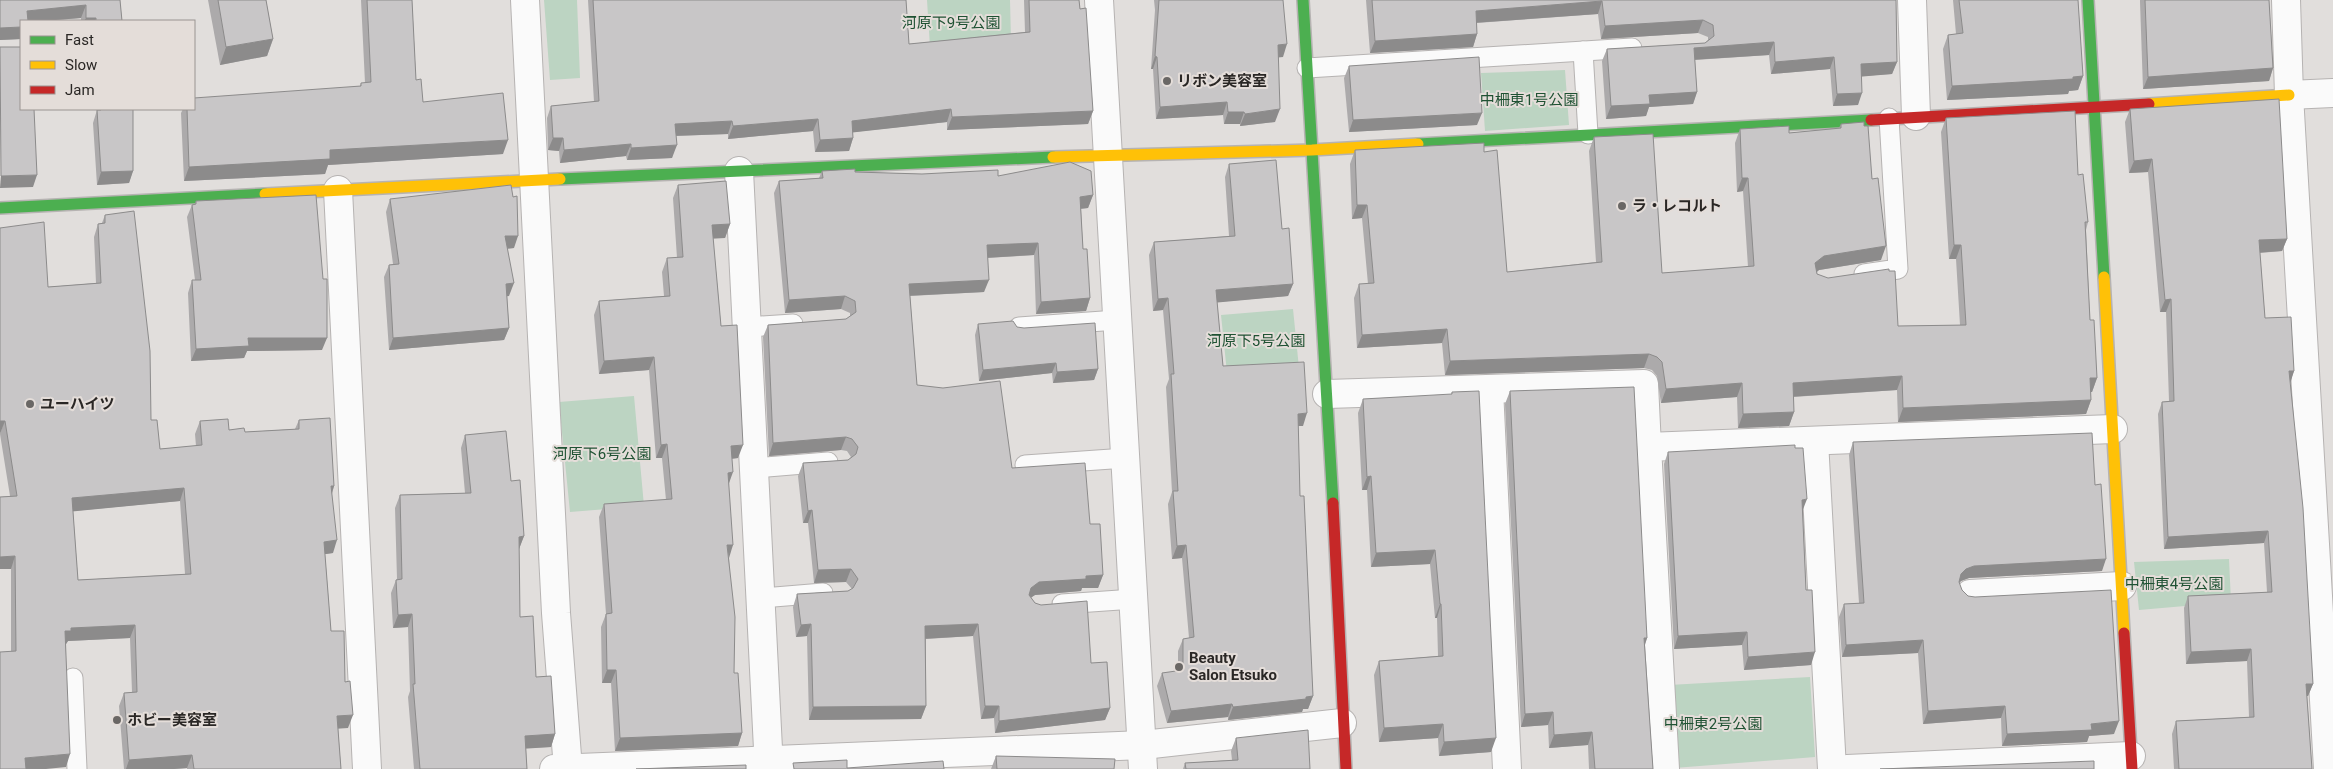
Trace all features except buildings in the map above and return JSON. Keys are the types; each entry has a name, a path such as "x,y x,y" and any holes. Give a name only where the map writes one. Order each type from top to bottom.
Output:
{"street":[{"path":"525,0 556,612 568,769"},
{"path":"1099,0 1143,757"},
{"path":"1303,0 1328,394 1342,722 1346,769"},
{"path":"1912,0 1916,116"},
{"path":"1847,769 2132,762 2088,0"},
{"path":"2286,0 2289,95 2328,769"},
{"path":"0,208 535,180 1107,155 1312,150 1916,116 2094,108 2333,92"},
{"path":"739,171 769,765"},
{"path":"338,190 366,769"},
{"path":"1328,394 1644,384 1665,769"},
{"path":"1489,389 1507,769"},
{"path":"1647,447 2113,429"},
{"path":"1814,440 1832,769"},
{"path":"1970,594 2122,586"},
{"path":"554,769 1143,757 1342,722"}],"lane":[{"path":"1307,68 1651,47"},
{"path":"1583,50 1588,134"},
{"path":"1850,277 1898,269 1889,118"},
{"path":"1019,327 1117,320"},
{"path":"747,328 813,322"},
{"path":"1024,465 1126,458"},
{"path":"754,468 842,461"},
{"path":"761,598 842,592"},
{"path":"1046,606 1134,599"},
{"path":"73,678 77,769"}],"green space":[{"path":"544,0 577,0 580,78 550,80"},
{"name":"河原下9号公園","path":"927,0 1010,0 1011,41 930,47"},
{"name":"中柵東1号公園","path":"1565,70 1569,125 1485,131 1481,73"},
{"name":"河原下5号公園","path":"1293,309 1299,368 1227,373 1221,315"},
{"name":"河原下6号公園","path":"634,396 644,506 570,512 559,402"},
{"name":"中柵東4号公園","path":"2229,559 2231,602 2139,610 2134,562"},
{"name":"中柵東2号公園","path":"1810,677 1815,757 1674,768 1669,685"}],"traffic: fast":[{"path":"1303,0 1333,503"},
{"path":"2088,0 2104,277"},
{"path":"1418,144 1871,120"},
{"path":"560,179 1053,157"},
{"path":"0,208 265,194"}],"traffic: slow":[{"path":"2149,104 2289,95"},
{"path":"1053,157 1312,150 1418,144"},
{"path":"265,194 560,179"},
{"path":"2104,277 2124,633"}],"traffic: jam":[{"path":"1871,120 2149,104"},
{"path":"1333,503 1346,769"},
{"path":"2124,633 2132,769"}],"place":[{"name":"リボン美容室","path":"1167,81"},
{"name":"ラ・レコルト","path":"1622,206"},
{"name":"ユーハイツ","path":"30,404"},
{"name":"Beauty Salon Etsuko","path":"1179,667"},
{"name":"ホビー美容室","path":"117,720"}]}
